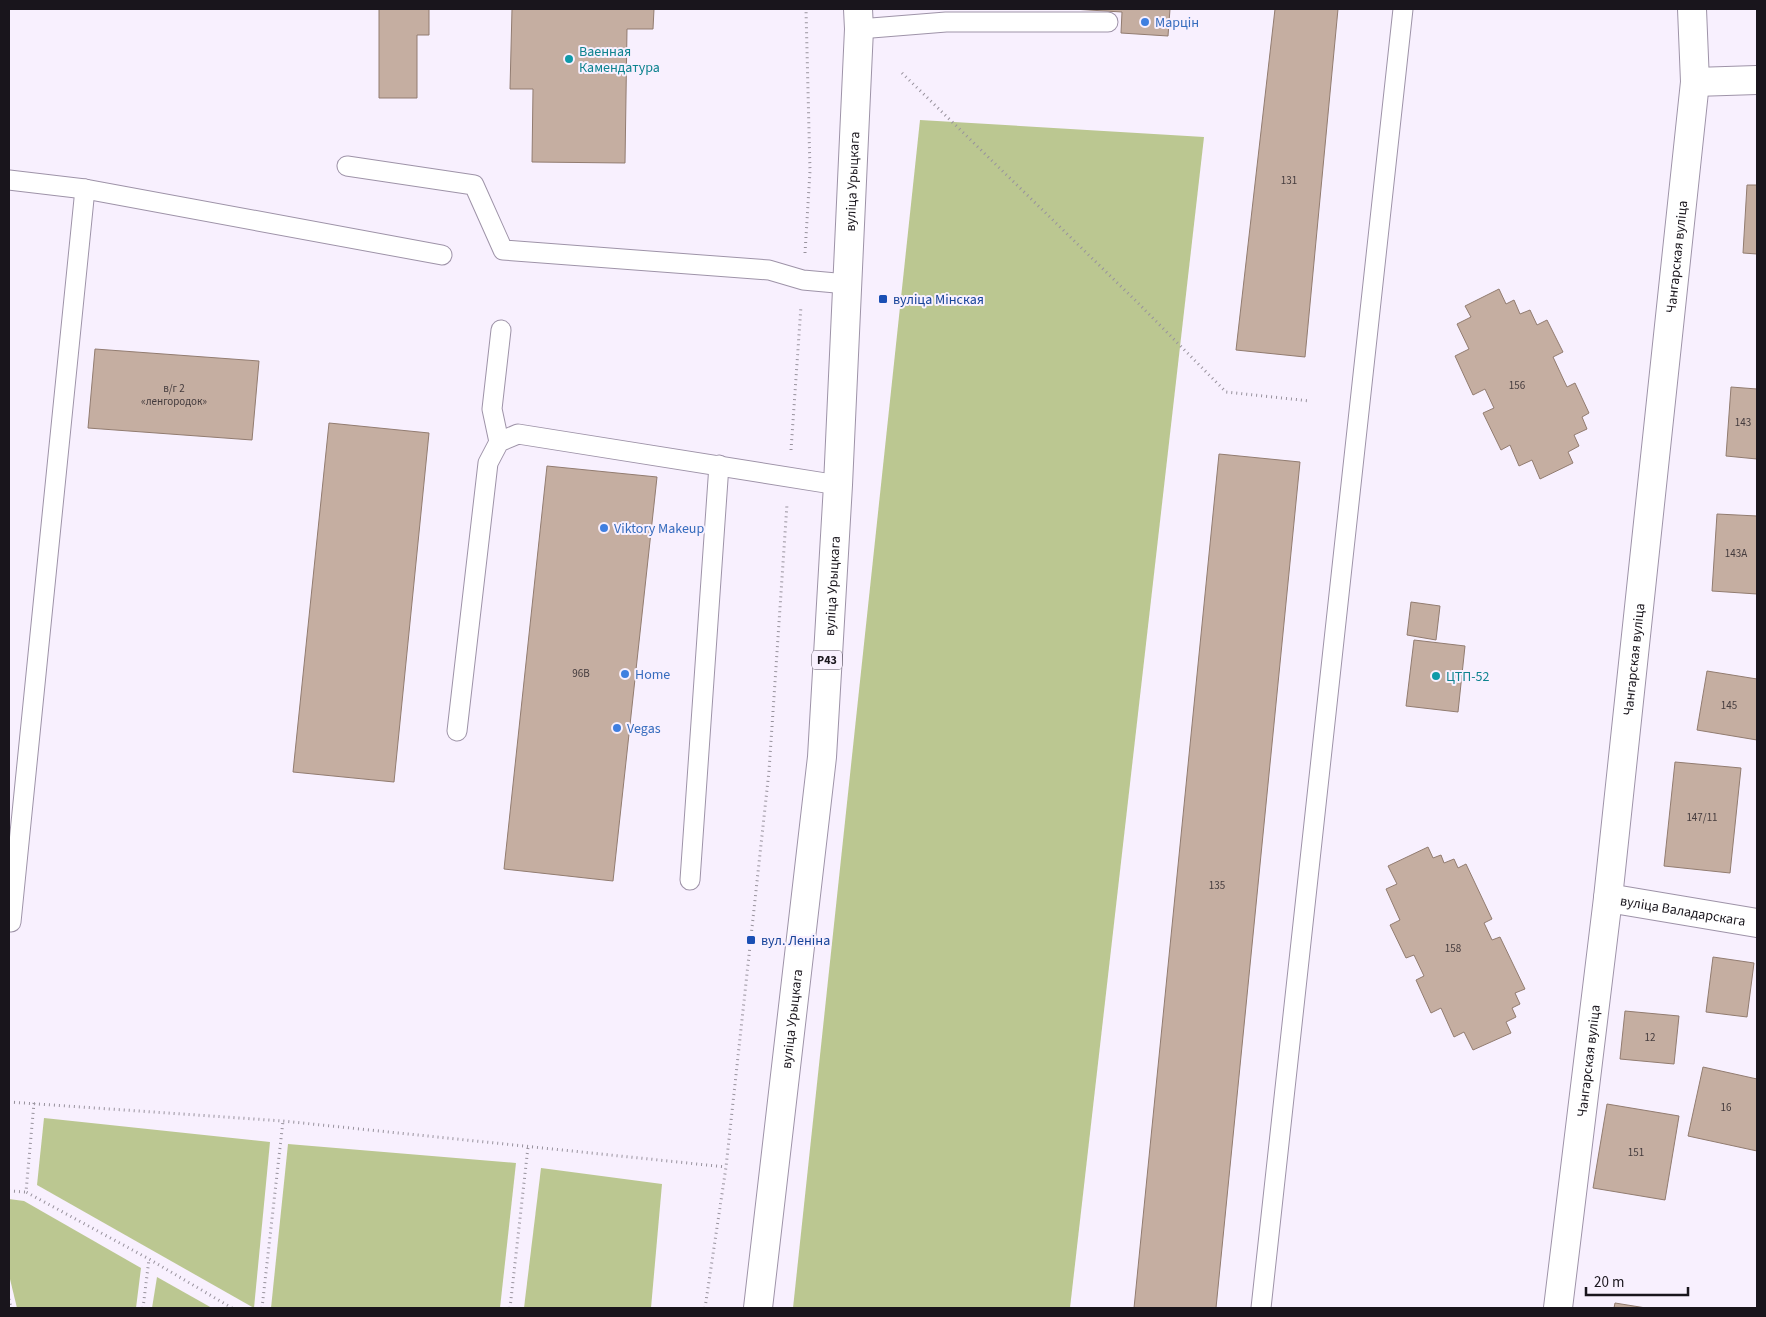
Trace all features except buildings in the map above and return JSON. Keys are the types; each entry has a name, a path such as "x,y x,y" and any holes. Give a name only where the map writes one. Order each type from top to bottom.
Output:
{"main road":[{"name":"Чангарская вуліца","path":"1558,1308 1608,898 1695,82 1692,9"},
{"name":"вуліца Урыцкага","path":"758,1308 822,757 838,485 859,19"},
{"path":"1695,82 1757,80"},
{"name":"вуліца Валадарскага","path":"1608,898 1757,923"}],"lane":[{"path":"1261,1308 1403,9"},
{"path":"859,19 946,22 1108,22"},
{"path":"346,166 474,185 503,250 769,270 803,280 847,284"},
{"path":"9,180 85,189 442,255"},
{"path":"10,922 85,189"},
{"path":"499,442 492,409 502,330"},
{"path":"457,731 488,463 499,442 518,434 838,485"},
{"path":"690,880 719,466"}],"path":[{"path":"705,1308 726,1166 769,771 810,171 806,9"},
{"path":"902,72 1226,392 1310,401"},
{"path":"9,1102 283,1121 726,1166"},
{"path":"26,1192 34,1103"},
{"path":"262,1308 283,1121"},
{"path":"510,1308 528,1147"},
{"path":"9,1190 26,1192 149,1259 232,1308"},
{"path":"143,1308 149,1259"},
{"path":"9,1298 11,1308"},
{"path":"9,1304 11,1308"}],"green space":[{"path":"920,120 1204,137 1070,1308 793,1308"},
{"path":"44,1118 270,1142 254,1308 37,1185"},
{"path":"288,1144 516,1163 500,1308 271,1308"},
{"path":"541,1168 662,1184 651,1308 524,1308"},
{"path":"9,1199 24,1201 141,1268 136,1308 17,1308 9,1275"},
{"path":"157,1277 212,1308 152,1308"}],"place":[{"name":"Марцін","path":"1145,22"},
{"name":"Ваенная Камендатура","path":"569,59"},
{"name":"вуліца Мінская","path":"883,299"},
{"name":"Viktory Makeup","path":"604,528"},
{"name":"Home","path":"625,674"},
{"name":"ЦТП-52","path":"1436,676"},
{"name":"Vegas","path":"617,728"},
{"name":"вул. Леніна","path":"751,940"}]}
